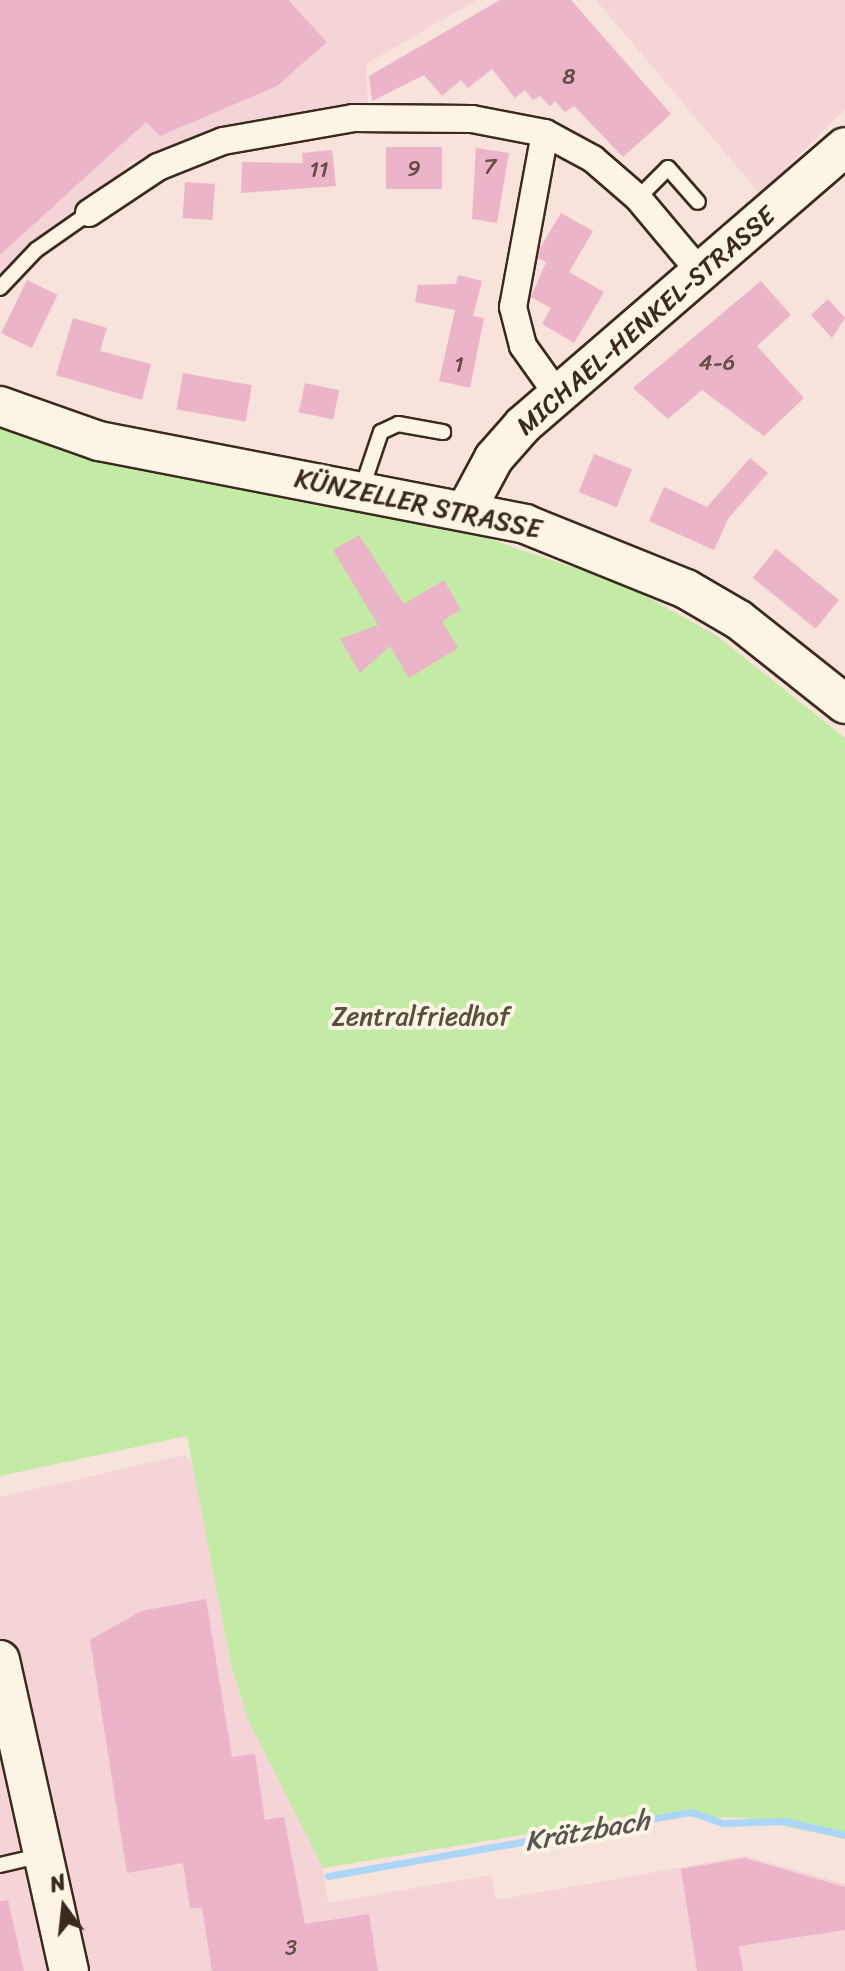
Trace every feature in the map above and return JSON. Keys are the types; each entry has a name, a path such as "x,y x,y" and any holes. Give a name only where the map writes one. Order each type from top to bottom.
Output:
{"main road":[{"name":"MICHAEL-HENKEL-STRASSE","path":"466,510 494,458 558,395 843,153"},
{"name":"KÜNZELLER STRASSE","path":"0,406 99,441 362,488 525,524 676,584 739,620 845,704"},
{"path":"0,1660 69,1971"}],"street":[{"path":"89,213 181,155 321,122 472,119 545,133 593,159 638,198 701,273"},
{"path":"545,133 513,307 523,346 558,395"}],"lane":[{"path":"638,198 668,168 698,202"},
{"path":"0,288 36,250 89,213"},
{"path":"362,488 381,432 398,424 443,432"},
{"path":"0,1865 44,1855"}],"shaded area":[{"path":"0,0 477,0 366,64 368,104 230,124 133,161 0,277"},
{"path":"596,0 845,0 845,109 760,194"},
{"path":"184,1455 193,1463 231,1664 248,1720 323,1868 328,1903 491,1875 496,1900 746,1856 845,1884 845,1971 0,1971 0,1497"}],"green space":[{"name":"Zentralfriedhof","path":"0,422 465,531 626,585 717,636 845,738 845,1839 745,1818 642,1815 323,1868 248,1720 231,1664 187,1436 0,1476"}],"building":[{"path":"0,0 288,0 327,42 277,86 160,136 146,122 0,255"},
{"path":"500,0 571,0 671,114 623,157 574,106 565,112 555,101 550,106 540,96 533,100 525,90 515,98 492,69 468,88 461,80 442,96 424,75 372,101 369,76"},
{"path":"386,147 442,147 442,189 386,189"},
{"path":"476,148 509,153 497,223 472,219"},
{"path":"332,150 336,186 241,193 242,162 303,163 302,153"},
{"path":"185,182 215,184 212,220 182,218"},
{"path":"561,213 593,231 569,272 604,292 574,343 542,324 551,308 531,297 546,262 538,258 540,248"},
{"path":"458,275 482,281 473,316 484,318 470,388 439,381 455,310 415,302 418,285 456,284"},
{"path":"27,280 58,295 32,348 1,333"},
{"path":"761,281 791,315 757,346 804,398 764,436 702,390 668,419 633,388"},
{"path":"828,299 845,318 832,338 811,315"},
{"path":"73,318 107,328 100,351 151,364 142,400 56,375"},
{"path":"183,373 252,385 246,422 177,409"},
{"path":"305,383 339,390 333,420 299,412"},
{"path":"594,454 632,469 617,507 579,492"},
{"path":"750,458 768,473 728,519 714,550 649,521 664,487 707,507"},
{"path":"359,535 404,604 444,580 461,610 442,621 458,648 409,678 390,646 360,673 340,639 378,625 333,550"},
{"path":"776,549 839,600 816,629 753,578"},
{"path":"206,1599 232,1757 255,1754 265,1820 284,1817 305,1924 369,1914 378,1971 212,1971 202,1908 190,1908 183,1863 127,1873 90,1640 141,1611"},
{"path":"745,1858 845,1887 845,1930 739,1946 743,1971 697,1971 681,1869"},
{"path":"8,1900 24,1971 0,1971 0,1901"}],"waterway":[{"name":"Krätzbach","path":"328,1876 691,1812 723,1823 784,1821 845,1835"}]}
